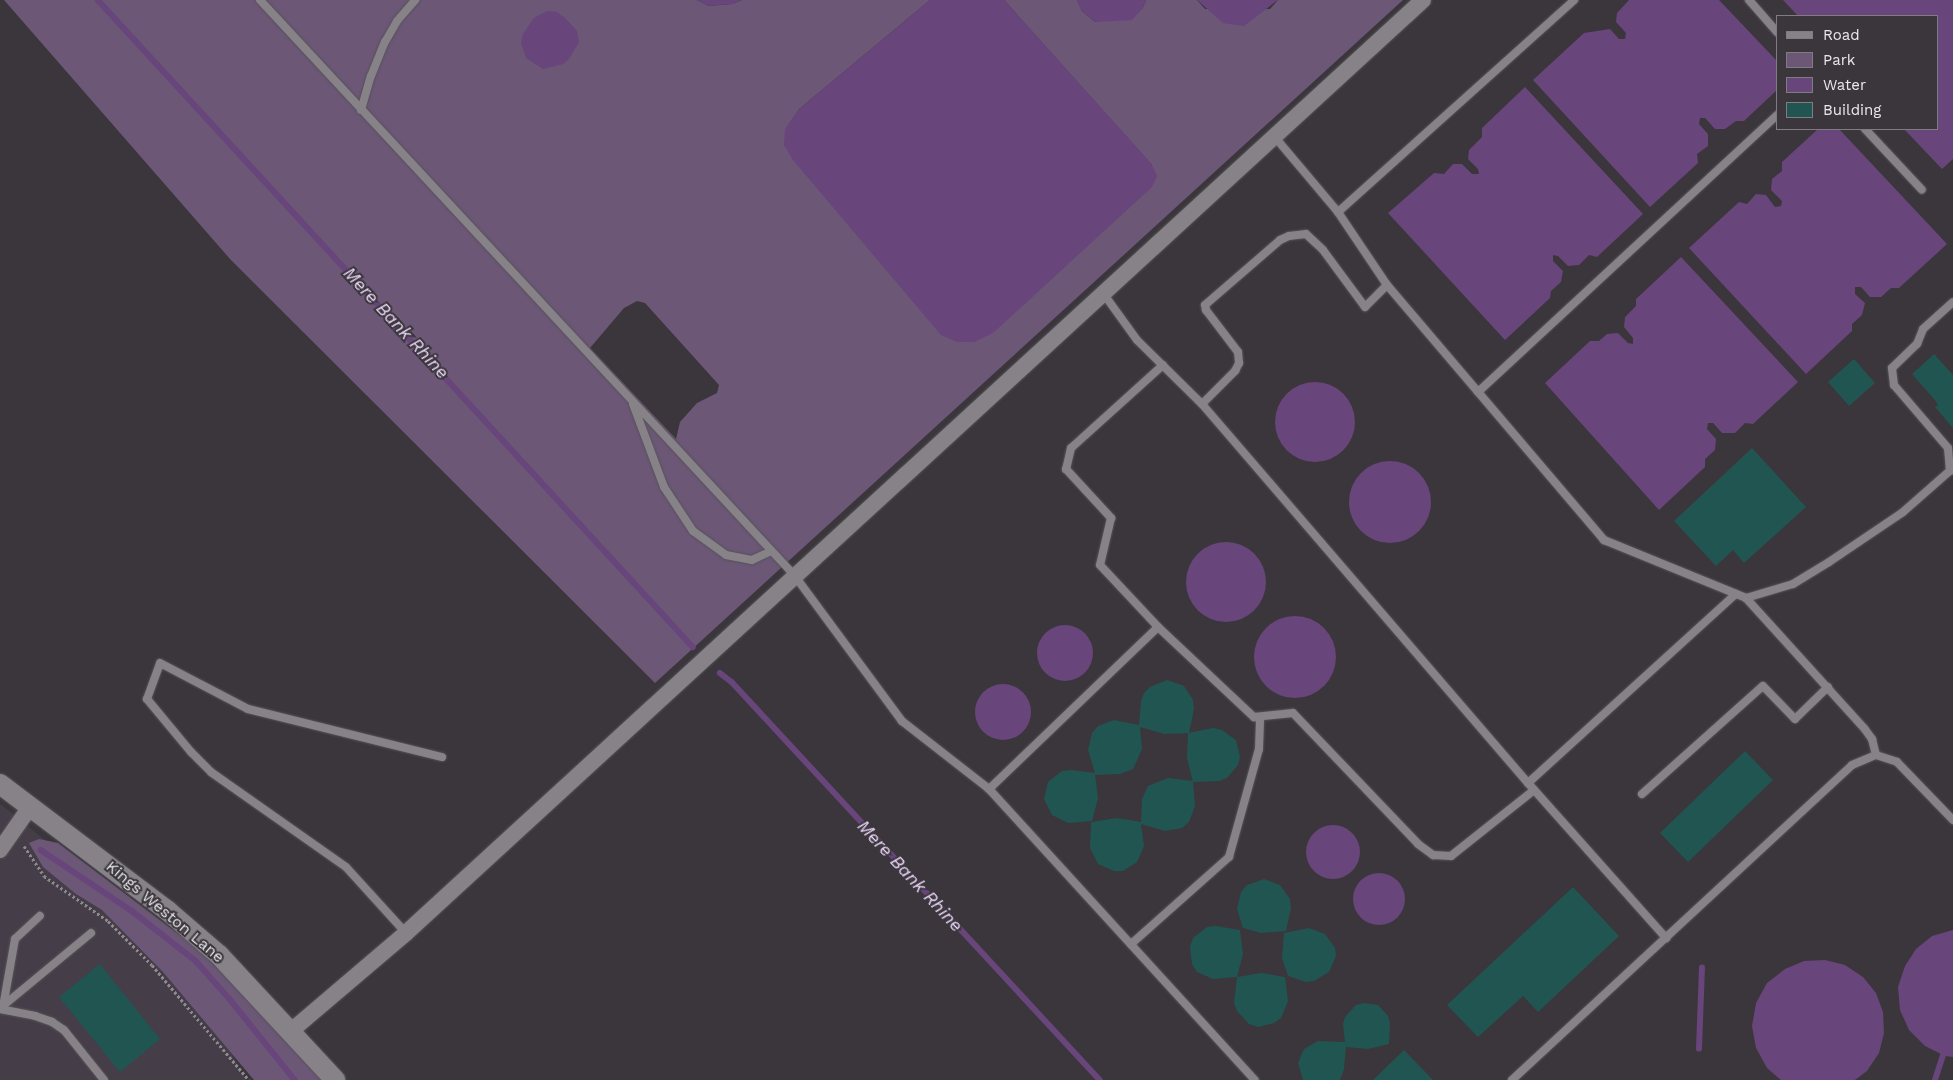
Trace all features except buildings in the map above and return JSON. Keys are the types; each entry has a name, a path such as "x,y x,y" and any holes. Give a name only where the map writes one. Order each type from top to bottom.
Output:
{"street":[{"path":"291,1030 406,933 1423,0"},
{"name":"Kings Weston Lane","path":"0,784 168,911 219,955 291,1030 335,1080"},
{"path":"0,850 30,807"}],"lane":[{"path":"260,0 772,550 795,576 902,721 989,789 1255,1080"},
{"path":"361,110 371,76 385,42 397,21 415,0"},
{"path":"1338,212 1574,0"},
{"path":"1749,0 1776,31"},
{"path":"1478,392 1776,117"},
{"path":"1865,130 1922,190"},
{"path":"1274,136 1338,212 1387,284 1604,540 1746,598 1864,728 1872,739 1876,755"},
{"path":"1202,404 1235,371 1239,363 1238,352 1206,310 1205,305 1280,240 1288,236 1306,234 1323,250 1365,307 1387,284"},
{"path":"1103,293 1137,340 1202,404 1534,790 1666,938"},
{"path":"1746,598 1793,584 1829,562 1903,512 1952,469 1948,448 1894,385 1892,368 1917,344 1923,329 1953,302"},
{"path":"1162,365 1070,448 1066,469 1111,518 1100,565 1158,627 1254,717 1293,712 1418,844 1433,854 1451,856 1534,790"},
{"path":"632,401 664,487 693,530 726,555 752,560 772,550"},
{"path":"1528,783 1736,594"},
{"path":"989,789 1158,627"},
{"path":"406,933 346,867 211,772 191,752 147,699 160,663 248,709 442,757"},
{"path":"1642,794 1763,686 1794,719 1828,687"},
{"path":"1131,944 1229,857 1259,749 1260,717"},
{"path":"1512,1080 1852,765 1876,755 1897,762 1953,820"},
{"path":"2,1008 3,987 15,939 40,916"},
{"path":"2,1008 91,933"},
{"path":"2,1008 52,1022 64,1030 104,1080"}],"path":[{"path":"12,832 30,854 44,876 108,921 152,965 249,1080"}],"shaded area":[{"path":"0,804 60,852 177,954 246,1080 0,1080"}],"green space":[{"path":"4,0 697,0 709,6 732,4 742,0 930,0 798,110 974,342 1152,165 1004,0 1077,0 1082,11 1095,22 1142,9 1146,0 1197,0 1205,9 1270,9 1278,0 1403,0 655,683 230,259","holes":["637,301 645,303 719,385 717,393 697,403 680,422 676,439 590,348 624,308"]},
{"path":"39,839 58,843 198,949 277,1028 321,1080 254,1080 163,972 102,910 76,894 43,867 29,843"}],"water":[{"path":"697,0 742,0 732,4 709,6"},
{"path":"930,0 1004,0 1140,151 1152,165 1157,176 1152,187 993,333 974,342 957,342 941,335 793,160 784,145 785,129 798,110"},
{"path":"1077,0 1146,0 1142,9 1132,20 1095,22 1082,11"},
{"path":"1197,0 1278,0 1244,26 1223,23"},
{"path":"1629,0 1719,0 1776,60 1776,91 1744,121 1736,121 1725,129 1715,129 1705,118 1700,118 1699,124 1708,134 1708,146 1697,154 1698,163 1650,207 1533,80 1584,33 1610,29 1619,39 1625,39 1626,33 1616,22 1617,13"},
{"path":"1783,0 1953,0 1953,159 1942,169 1905,130 1938,130 1938,15 1797,15"},
{"path":"547,11 557,12 565,18 577,31 579,42 569,59 563,64 543,69 526,58 521,43 523,34 534,18"},
{"path":"1525,87 1643,214 1597,257 1589,255 1579,265 1568,266 1558,256 1553,255 1553,261 1563,271 1561,282 1551,291 1550,298 1505,340 1388,213 1434,173 1444,174 1453,164 1462,164 1472,174 1479,174 1478,169 1468,159 1469,150 1482,137 1482,128"},
{"path":"1817,130 1840,130 1947,244 1899,288 1891,288 1881,297 1870,297 1861,287 1855,287 1855,294 1865,303 1862,315 1852,324 1852,331 1806,374 1689,248 1739,202 1747,204 1756,194 1766,195 1775,207 1781,206 1782,201 1771,190 1772,179 1782,171 1782,162"},
{"path":"1681,257 1798,382 1753,424 1745,423 1735,433 1722,433 1713,423 1708,423 1707,429 1716,439 1715,450 1705,459 1705,467 1659,510 1545,383 1590,341 1599,341 1607,334 1618,333 1628,343 1633,344 1633,338 1624,327 1625,317 1636,306 1636,299"},
{"path":"1315,382 1330,385 1343,394 1352,407 1355,422 1352,437 1343,450 1330,459 1315,462 1300,459 1287,450 1278,437 1275,422 1278,407 1287,394 1300,385"},
{"path":"1390,461 1406,464 1419,473 1428,486 1431,502 1428,518 1419,531 1406,540 1390,543 1374,540 1361,531 1352,518 1349,502 1352,486 1361,473 1374,464"},
{"path":"1226,542 1241,545 1254,554 1263,567 1266,582 1263,597 1254,610 1241,619 1226,622 1211,619 1198,610 1189,597 1186,582 1189,567 1198,554 1211,545"},
{"path":"1295,616 1311,619 1324,628 1333,641 1336,657 1333,673 1324,686 1311,695 1295,698 1279,695 1266,686 1257,673 1254,657 1257,641 1266,628 1279,619"},
{"path":"1059,625 1071,625 1085,633 1093,647 1091,664 1085,673 1071,681 1059,681 1049,676 1042,669 1037,659 1037,647 1042,637 1049,630"},
{"path":"997,684 1009,684 1023,692 1031,706 1029,723 1023,732 1009,740 997,740 987,735 980,728 975,718 975,706 980,696 987,689"},
{"path":"1333,825 1343,827 1352,833 1358,842 1360,852 1358,862 1352,871 1343,877 1333,879 1323,877 1314,871 1308,862 1306,852 1308,842 1314,833 1323,827"},
{"path":"1379,873 1389,875 1397,881 1403,889 1405,899 1403,909 1397,917 1389,923 1379,925 1369,923 1361,917 1355,909 1353,899 1355,889 1361,881 1369,875"},
{"path":"1953,930 1953,1057 1945,1056 1925,1046 1909,1030 1900,1010 1898,987 1905,966 1916,949 1932,936"},
{"path":"1825,960 1845,965 1863,977 1876,993 1883,1012 1884,1033 1879,1053 1867,1071 1855,1080 1781,1080 1767,1068 1756,1048 1752,1026 1756,1003 1767,983 1785,969 1804,961"}],"waterway":[{"name":"Mere Bank Rhine","path":"98,0 693,647"},
{"name":"Mere Bank Rhine","path":"720,673 732,682 1100,1080"},
{"path":"41,850 132,911 196,961 229,998 295,1080"},
{"path":"1699,1049 1702,968"},
{"path":"1935,1080 1943,1055"}]}
